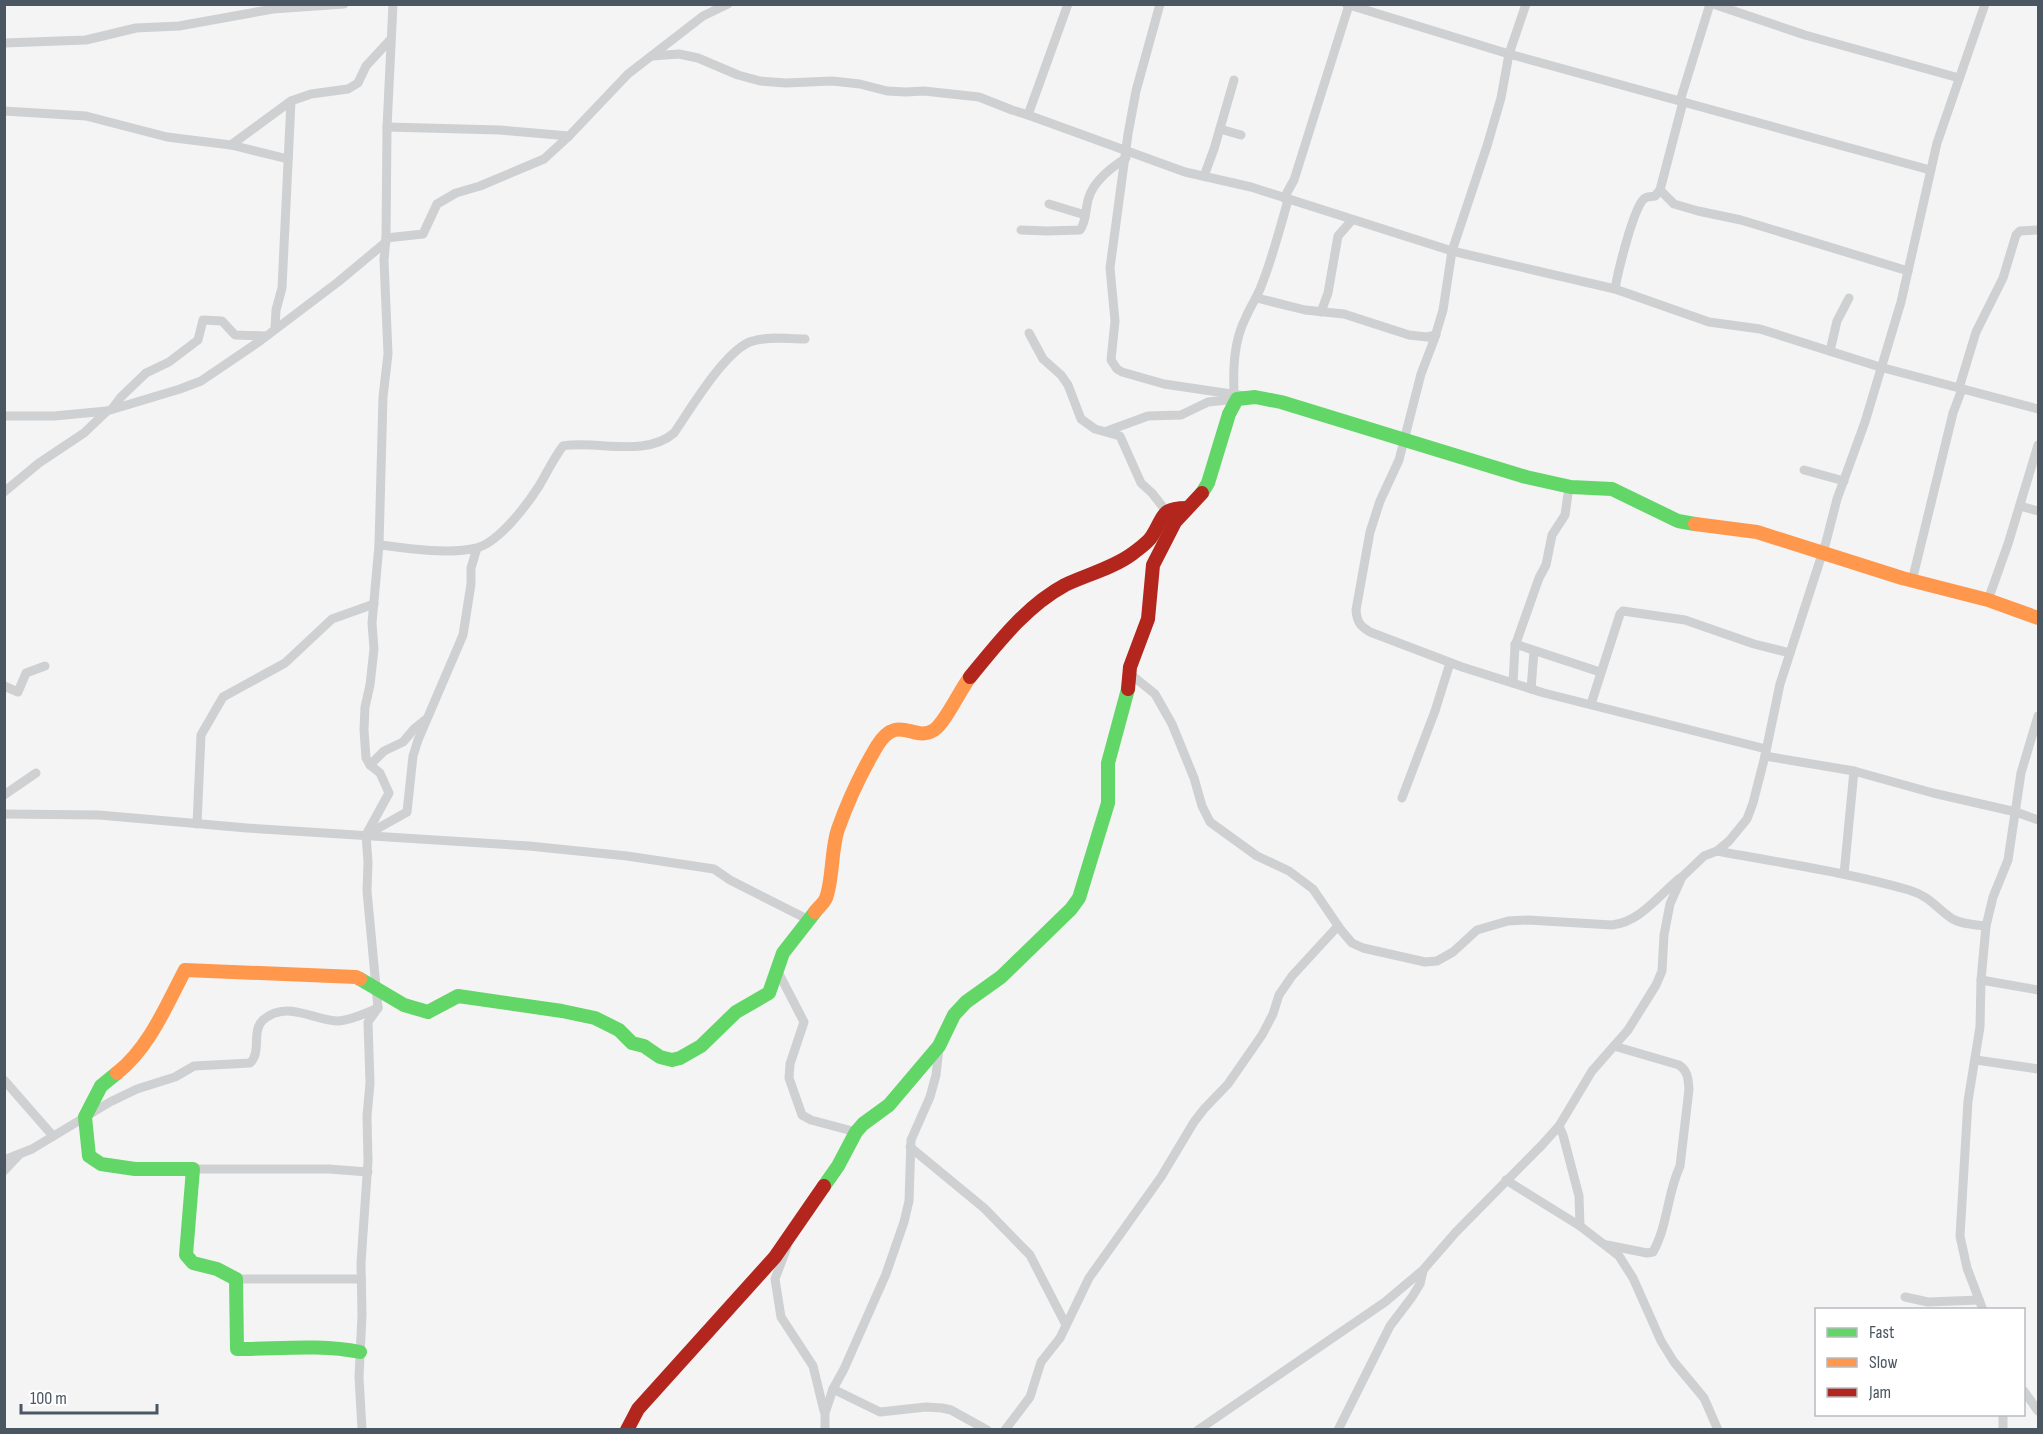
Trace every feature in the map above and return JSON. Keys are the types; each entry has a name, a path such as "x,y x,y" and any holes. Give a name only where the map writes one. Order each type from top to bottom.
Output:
{"street":[{"path":"4,43 86,39 136,28 179,26 273,9 344,4"},
{"path":"362,1430 359,1377 361,1279 368,1173 367,1116 370,1083 368,1022 378,1008 367,891 366,836 389,793 386,782 366,758 364,730 365,707 373,667 383,397 388,354 384,260 393,4"},
{"path":"4,416 54,416 110,410 201,381 266,336 346,275 386,240 423,234 437,204 456,194 544,159 628,74 703,16 728,4"},
{"path":"1028,114 1068,4"},
{"path":"1160,4 1136,91 1121,177 1110,268 1114,321 1110,354 1113,365 1122,372 1164,384 1239,396 1264,397 1526,477 1569,487 1612,489 1678,521 1713,528 1757,532 1912,581 1988,600 2038,618"},
{"path":"1526,4 1509,54 1501,98 1487,146 1452,251 1443,310 1436,335 1421,374 1399,460 1380,501 1370,532 1356,610 1360,626 1450,663 1531,689 1766,753 1854,771 2016,812 2038,820"},
{"path":"1615,289 1618,269 1637,211 1642,201 1655,196 1660,190 1681,101 1712,4 1805,35 1959,78"},
{"path":"1130,673 1155,694 1172,724 1210,822 1257,856 1289,872 1313,889 1352,943 1413,961 1437,961 1453,952 1477,930 1508,921 1528,920 1612,926 1634,919 1704,856 1717,851 1734,836 1747,819 1766,753 1780,684 1865,422 1901,302 1930,170 1944,122 1985,4"},
{"path":"627,1430 638,1409 775,1257 838,1166 856,1132 889,1105 939,1046 954,1015 966,1002 1000,977 1071,909 1079,898 1108,803 1108,763 1128,696 1132,659 1148,619 1153,565 1158,551 1175,522 1208,483 1229,414 1239,396 1234,356 1237,342 1245,317 1257,298 1271,262 1286,199 1297,171 1347,5 1509,54 1930,170"},
{"path":"231,145 291,101 311,94 348,89 358,83 366,66 390,40"},
{"path":"652,56 679,54 698,58 738,75 760,81 786,83 832,81 896,92 924,91 979,97 1028,114 1126,154 1251,187 1452,251 1615,289 1709,322 1760,329 1880,367 2038,409"},
{"path":"1204,176 1234,80"},
{"path":"275,329 276,310 282,292 291,101"},
{"path":"4,111 86,116 166,137 231,145 288,159"},
{"path":"387,127 500,130 569,136"},
{"path":"1220,129 1241,135"},
{"path":"1021,230 1077,231 1082,227 1092,189 1126,154"},
{"path":"1660,190 1674,204 1742,220 1908,271"},
{"path":"1049,204 1085,214"},
{"path":"1321,312 1328,293 1338,236 1352,220"},
{"path":"1912,581 1953,413 1976,332 2003,278 2016,235 2020,231 2038,230"},
{"path":"1257,298 1321,312 1344,314 1409,334 1427,337 1436,335"},
{"path":"1830,351 1837,321 1849,298"},
{"path":"4,492 39,463 84,433 146,373 177,356 198,340 203,320 222,321 235,335 266,336"},
{"path":"1029,333 1043,359 1061,375 1068,385 1081,419 1095,429 1116,433 1122,438 1134,473 1166,511"},
{"path":"379,545 446,551 477,548 492,541 539,487 562,446 639,446 666,440 674,433 729,356 742,345 762,339 805,339"},
{"path":"1106,431 1148,416 1181,415 1208,402 1239,396"},
{"path":"1988,600 2038,445"},
{"path":"1804,470 1844,481"},
{"path":"1513,683 1515,644 1546,565 1552,535 1566,515 1569,487"},
{"path":"2020,506 2038,511"},
{"path":"368,1173 329,1169 135,1169 101,1164 89,1156 85,1117 101,1086 130,1063 154,1029 185,970 356,977 404,1005 429,1012 458,996 537,1006 595,1018 619,1029 632,1043 644,1046 660,1057 672,1060 680,1058 700,1046 736,1012 769,993 783,953 826,898 837,831 867,764 879,743 890,731 895,729 927,733 935,730 944,720 960,689 993,648 1022,618 1064,586 1129,556 1151,538 1159,518 1166,511 1173,508 1187,508"},
{"path":"366,836 407,812 413,756 463,635 471,584 471,568 477,548"},
{"path":"197,824 201,735 223,697 285,663 332,619 374,604"},
{"path":"1591,704 1600,672 1623,611 1685,620 1754,644 1790,653"},
{"path":"1515,644 1600,672"},
{"path":"1531,689 1534,651"},
{"path":"1402,798 1435,711 1450,663"},
{"path":"4,686 18,692 26,673 45,666"},
{"path":"1982,1308 1967,1269 1960,1226 1968,1101 1980,1027 1980,980 1986,926 1993,897 2008,860 2021,773 2038,717"},
{"path":"370,765 384,751 403,742 427,718"},
{"path":"1844,874 1854,771"},
{"path":"4,795 36,773"},
{"path":"4,814 99,815 197,824 529,846 627,856 714,869 809,920"},
{"path":"1717,851 1844,874 1922,894 1956,921 1986,926"},
{"path":"1198,1430 1385,1302 1423,1270 1456,1232 1559,1126 1592,1071 1628,1030 1662,971 1664,935 1670,904 1682,877"},
{"path":"1005,1430 1030,1397 1041,1362 1053,1348 1089,1278 1161,1177 1194,1122 1228,1084 1262,1035 1280,995 1292,976 1338,926"},
{"path":"776,968 804,1022 790,1064 789,1078 802,1115 811,1120 856,1132"},
{"path":"1980,980 2038,990"},
{"path":"4,1160 53,1136 124,1094 175,1077 189,1068 250,1063 256,1054 259,1026 272,1015 293,1011 338,1021 378,1008"},
{"path":"825,1413 833,1389 844,1370 886,1275 904,1222 909,1201 910,1147 913,1133 930,1097 936,1074 939,1046"},
{"path":"1605,1245 1647,1253 1653,1252 1656,1247 1667,1217 1675,1177 1680,1166 1689,1089 1685,1069 1679,1065 1614,1046"},
{"path":"1976,1060 2038,1070"},
{"path":"4,1080 53,1136"},
{"path":"1559,1126 1578,1196 1580,1226"},
{"path":"910,1147 984,1208 1030,1256 1066,1325"},
{"path":"4,1171 19,1154"},
{"path":"193,1169 186,1255 193,1263 217,1269 237,1279 361,1279"},
{"path":"1506,1180 1580,1226 1625,1264 1661,1341 1674,1362 1704,1398 1718,1430"},
{"path":"792,1233 775,1279 781,1317 813,1366 825,1413 825,1430"},
{"path":"1338,1430 1390,1326 1420,1284 1423,1270"},
{"path":"237,1279 235,1305 237,1349 313,1347 341,1348 360,1352"},
{"path":"1905,1297 1928,1302 1979,1300"},
{"path":"833,1389 880,1412 926,1407 942,1408 951,1410 987,1430"},
{"path":"2035,1397 2038,1411"}],"traffic: fast":[{"path":"1202,493 1208,483 1229,414 1237,399 1255,397 1281,402 1526,477 1571,487 1612,489 1678,521 1695,524"},
{"path":"824,1186 838,1166 856,1132 889,1105 939,1046 954,1015 966,1002 1001,977 1071,909 1079,898 1108,803 1108,763 1128,689"},
{"path":"360,979 404,1005 428,1012 458,996 595,1018 619,1030 632,1043 644,1046 660,1057 672,1060 701,1046 736,1012 769,993 783,953 815,912"},
{"path":"117,1073 101,1086 85,1117 89,1156 101,1164 135,1169 193,1169 186,1255 193,1263 217,1269 236,1279 237,1349 314,1348 360,1352"}],"traffic: slow":[{"path":"1695,524 1757,532 1902,578 1988,600 2038,618"},
{"path":"815,912 825,900 828,891 836,837 842,818 877,746 885,736 899,729 920,733 934,730 943,721 970,677"},
{"path":"117,1073 148,1039 185,970 360,979"}],"traffic: jam":[{"path":"1128,689 1130,667 1148,619 1153,565 1175,522 1202,493"},
{"path":"970,677 1013,626 1038,604 1065,585 1125,559 1148,541 1164,514 1178,508 1187,508"},
{"path":"627,1430 638,1409 775,1257 824,1186"}]}
